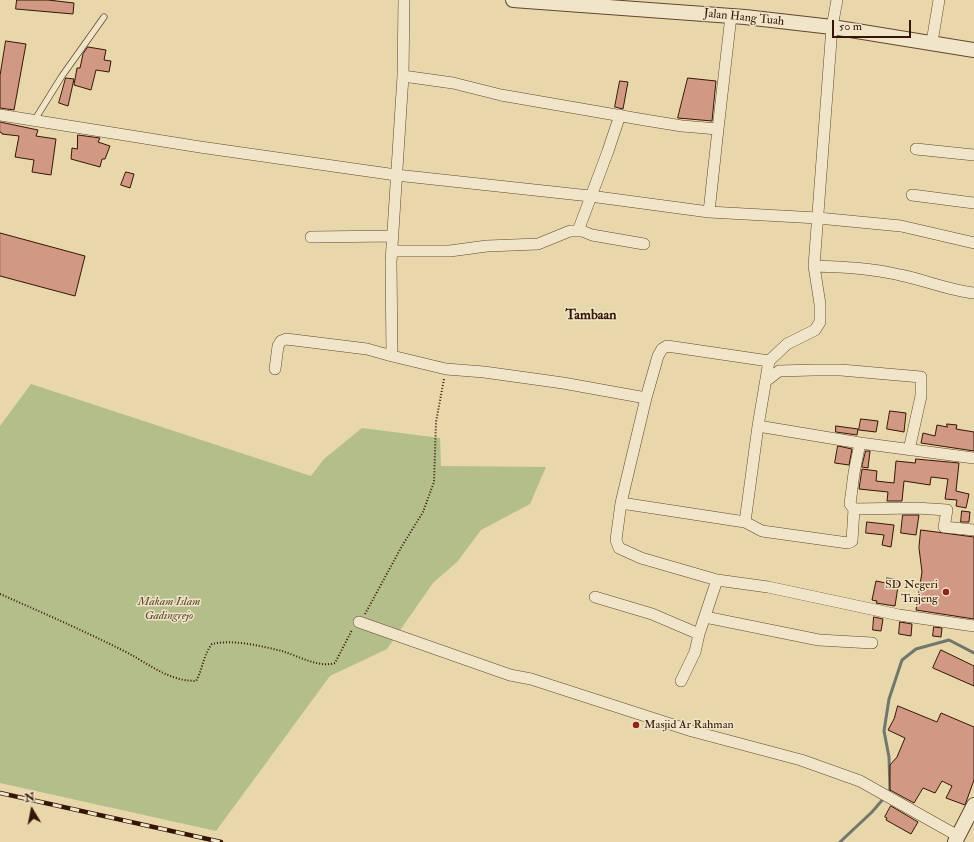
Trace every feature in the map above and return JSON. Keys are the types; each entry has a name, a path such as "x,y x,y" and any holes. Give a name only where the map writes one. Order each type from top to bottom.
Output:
{"street":[{"path":"392,356 392,251 403,76 404,0"},
{"name":"Jalan Hang Tuah","path":"513,0 731,16 832,27 974,50"},
{"path":"745,522 758,426 769,361 787,344 815,330 820,322 820,304 814,266 832,27 837,0"},
{"path":"932,42 939,0"},
{"path":"709,212 731,16"},
{"path":"403,76 453,83 501,95 682,126 718,129"},
{"path":"0,115 396,175 590,196 709,212 818,218 901,226 974,243"},
{"path":"578,230 620,115"},
{"path":"916,149 974,155"},
{"path":"912,195 974,203"},
{"path":"392,251 450,251 487,246 538,244 559,234 578,230 592,235 644,244"},
{"path":"311,237 393,236"},
{"path":"814,266 867,268 901,275 946,288 974,293"},
{"path":"275,369 278,346 281,341 286,339 367,349 446,369 484,372 563,383 646,398"},
{"path":"769,361 667,346 662,349 658,356 646,398 621,503 616,540 619,548 640,558 717,580 768,587 899,615 974,626"},
{"path":"766,381 779,371 813,370 841,370 921,377 921,396 909,450"},
{"path":"758,426 860,443 974,458"},
{"path":"621,503 745,522 762,531 848,543 852,541 854,509 850,504 860,443"},
{"path":"854,509 916,508 947,510 944,527 974,530"},
{"path":"681,681 695,652 699,634 717,580"},
{"path":"595,597 652,614 699,634"},
{"path":"705,617 819,640 872,643"},
{"path":"359,622 510,675 531,679 692,731 801,760 860,781 888,796 956,839 974,806"}],"lane":[{"path":"34,121 62,76 104,17"}],"path":[{"path":"0,594 123,651 167,676 183,681 196,681 202,670 206,652 212,644 225,641 281,651 327,666 335,664 349,634 367,611 402,546 423,512 434,482 436,422 446,369"}],"green space":[{"name":"Makam Islam Gadingrejo","path":"31,384 311,476 324,459 362,428 440,438 441,466 546,467 530,504 481,530 457,562 433,583 387,649 330,676 216,831 0,783 0,426"}],"building":[{"path":"17,0 48,0 74,3 73,14 16,9"},
{"path":"6,41 26,44 14,110 0,108 0,76"},
{"path":"88,47 106,50 104,60 111,61 109,72 96,70 91,90 74,85 77,68 80,68 83,54"},
{"path":"66,78 74,79 68,106 59,103"},
{"path":"688,78 716,81 712,121 678,118"},
{"path":"620,81 628,82 623,109 615,107"},
{"path":"0,122 38,130 36,136 56,139 51,175 32,172 34,160 15,157 19,136 2,134 0,132"},
{"path":"78,135 100,138 98,142 110,146 105,159 102,159 100,167 71,159 72,148 77,149"},
{"path":"126,172 134,174 130,188 121,185"},
{"path":"0,233 85,256 75,296 0,276"},
{"path":"890,411 906,413 904,432 887,429"},
{"path":"861,419 878,421 876,432 859,430"},
{"path":"947,424 957,425 956,429 974,432 974,451 921,443 923,433 935,436 937,425 947,427"},
{"path":"836,426 858,429 857,435 836,432"},
{"path":"838,446 852,449 849,465 835,463"},
{"path":"866,451 870,451 868,468 862,467"},
{"path":"916,459 959,463 956,491 969,494 966,508 956,506 957,500 945,499 948,479 931,477 930,485 904,481 902,501 887,501 888,492 859,489 862,469 877,471 876,481 894,483 896,461 915,463"},
{"path":"962,511 970,512 969,522 961,522"},
{"path":"903,515 919,515 916,535 901,533"},
{"path":"867,522 894,525 891,547 882,545 884,535 866,533"},
{"name":"SD Negeri Trajeng","path":"921,530 974,537 974,619 916,610 922,572 919,548"},
{"path":"887,578 899,580 895,606 876,603 877,601 872,600 876,581 886,583"},
{"path":"874,617 883,619 881,631 873,630"},
{"path":"900,622 912,624 911,636 899,634"},
{"path":"934,627 942,628 941,637 933,636"},
{"path":"941,650 974,666 974,686 933,668"},
{"path":"898,706 937,722 941,713 974,727 974,780 965,805 946,798 952,786 942,781 935,793 923,788 914,803 890,790 890,765 897,757 905,738 888,730 894,719"},
{"path":"891,806 918,822 911,834 886,820 887,818 885,817"}],"waterway":[{"path":"887,793 890,790 889,757 884,731 889,699 902,660 916,649 949,640 974,653"},
{"path":"840,842 872,812 884,798"}],"railway":[{"path":"0,793 221,842"}],"place":[{"name":"SD Negeri Trajeng","path":"946,592"},
{"name":"Masjid Ar Rahman","path":"636,725"}],"district":[{"name":"Tambaan","path":"591,316"}]}
